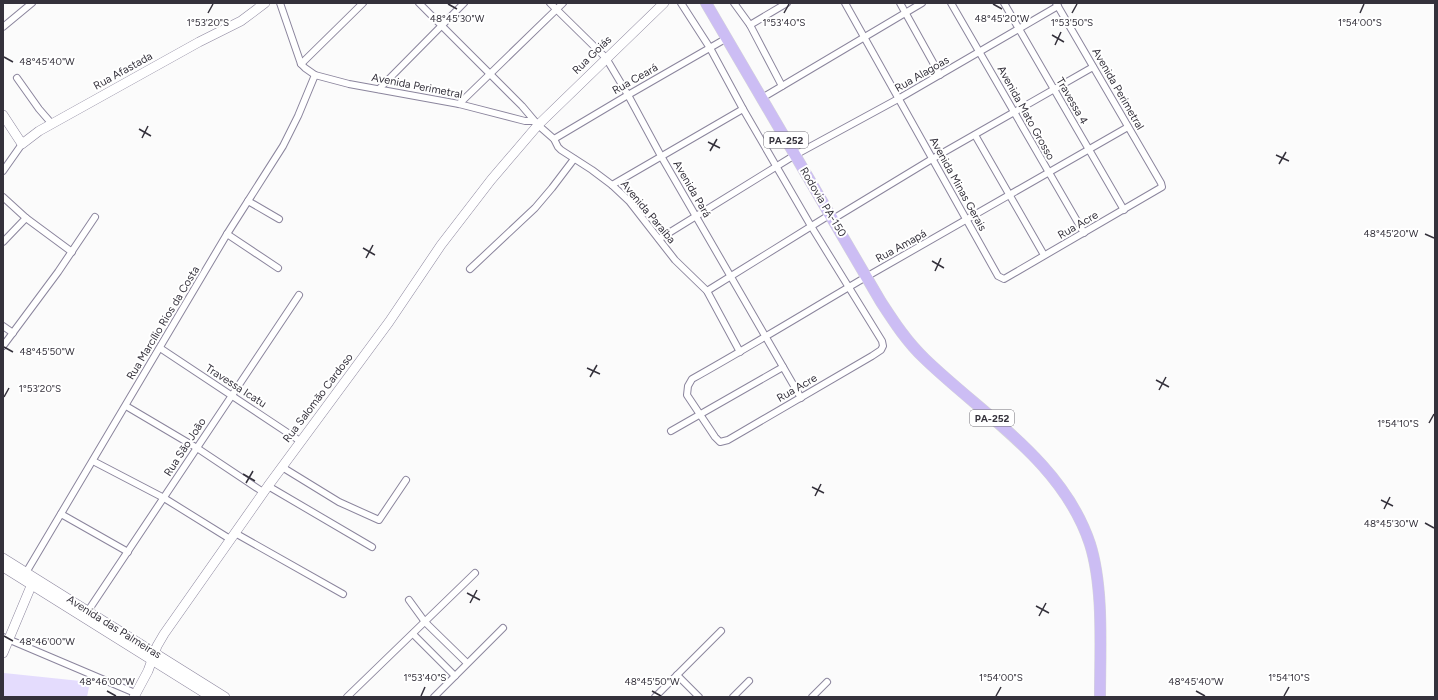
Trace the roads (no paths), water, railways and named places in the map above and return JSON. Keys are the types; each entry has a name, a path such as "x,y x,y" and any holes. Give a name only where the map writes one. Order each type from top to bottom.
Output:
{"highway":[{"name":"Rodovia PA-150","path":"706,3 728,38 866,277"},
{"name":"PA-252","path":"866,277 880,302 911,345 924,359 1034,456 1058,482 1082,521 1090,545 1096,572 1100,633 1100,697"}],"street":[{"path":"3,27 32,3"},
{"name":"Rua Afastada","path":"3,171 22,144 39,132 199,42 241,21 265,3"},
{"path":"280,3 301,64 363,3"},
{"name":"Avenida Paraíba","path":"418,3 522,106 536,123 554,139 558,147 612,184 629,201 675,260 707,291 740,352"},
{"path":"379,88 464,3"},
{"name":"Avenida Pará","path":"550,3 606,58 800,398"},
{"path":"459,104 564,3"},
{"name":"Rua Goiás","path":"536,123 664,3"},
{"path":"680,3 710,48 743,110 850,287"},
{"path":"734,3 750,25 782,86"},
{"path":"750,25 787,3"},
{"path":"845,3 898,99"},
{"path":"900,3 940,75"},
{"path":"762,98 922,3"},
{"name":"Avenida Mato Grosso","path":"951,3 1084,233"},
{"name":"Travessa 4","path":"1004,3 1124,210"},
{"name":"Avenida Perimetral","path":"1057,4 1162,185"},
{"name":"Rua Alagoas","path":"777,166 980,52 1057,4"},
{"name":"Rua Ceará","path":"554,139 728,38"},
{"name":"Avenida Perimetral","path":"301,64 315,75 349,84 379,88 459,104 536,123"},
{"path":"707,291 812,226 832,217 1093,67"},
{"name":"Rua Marcílio Rios da Costa","path":"24,576 227,234 283,146 298,116 315,75"},
{"path":"17,78 39,109 52,124"},
{"name":"Avenida Minas Gerais","path":"898,99 998,276 1001,278"},
{"path":"612,184 743,110"},
{"path":"3,115 22,144"},
{"name":"Rua Salomão Cardoso","path":"136,696 164,634 265,489 389,322 441,245 490,180 536,123"},
{"name":"Rua Amapá","path":"700,415 687,395 688,386 692,379 866,277 1010,196 1128,127"},
{"path":"975,134 1044,255"},
{"path":"470,269 535,208 574,159"},
{"path":"659,239 777,166"},
{"name":"Rua Acre","path":"1001,278 1007,278 1044,255 1160,189 1162,185"},
{"path":"3,197 26,218 72,252"},
{"path":"248,201 279,219"},
{"path":"3,346 72,252 95,216"},
{"path":"3,242 26,218"},
{"path":"227,234 278,268"},
{"name":"Rua Acre","path":"700,415 718,440 723,442 881,350 883,346 882,341 850,287"},
{"name":"Rua São João","path":"88,611 299,295"},
{"path":"3,326 13,332"},
{"name":"Travessa Icatu","path":"160,348 300,441"},
{"path":"671,431 783,367"},
{"path":"126,406 265,489 372,547"},
{"path":"93,461 343,594"},
{"path":"282,467 339,502 379,520 406,480"},
{"path":"61,514 128,552"},
{"name":"Avenida das Palmeiras","path":"3,558 24,576"},
{"name":"Avenida das Palmeiras","path":"3,567 24,576 88,611 211,697"},
{"path":"347,697 475,574"},
{"path":"3,654 6,638 33,581"},
{"name":"Avenida das Palmeiras","path":"33,581 153,656 225,697"},
{"path":"409,600 425,622 467,663"},
{"path":"434,697 502,628"},
{"path":"655,697 721,631"},
{"path":"413,634 455,676"},
{"path":"6,638 136,696"},
{"path":"677,675 699,697"},
{"path":"733,697 749,681"},
{"path":"812,697 826,682"}]}
